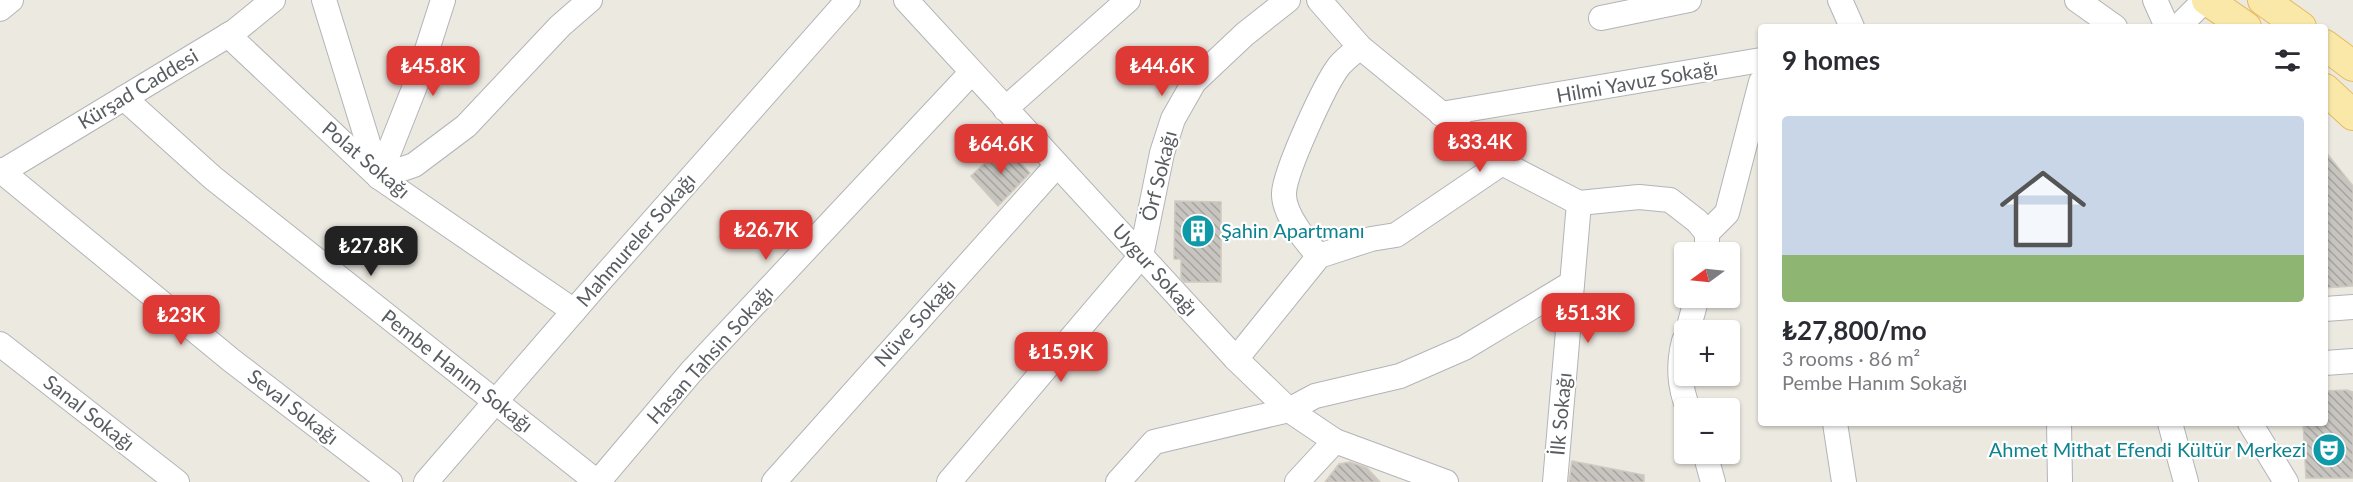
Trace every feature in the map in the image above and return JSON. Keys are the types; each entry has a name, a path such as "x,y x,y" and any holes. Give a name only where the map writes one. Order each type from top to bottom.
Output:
{"main road":[{"path":"2206,0 2242,24"},
{"path":"2263,0 2297,24"},
{"path":"2328,47 2353,66"},
{"path":"2328,92 2353,115"}],"street":[{"path":"0,9 10,0"},
{"name":"Kürşad Caddesi","path":"1,171 228,35 273,0"},
{"path":"324,0 379,177"},
{"path":"379,177 417,81 443,0"},
{"path":"560,26 573,0"},
{"path":"379,177 414,165 466,126 560,26 590,0"},
{"name":"Mahmureler Sokağı","path":"426,482 848,0"},
{"path":"1005,109 1128,0"},
{"name":"Örf Sokağı","path":"1141,256 1162,153 1173,119 1194,82 1245,34 1288,0"},
{"path":"1319,0 1360,47 1502,164 1579,203 1639,197 1670,200 1697,221 1707,242"},
{"path":"1601,18 1689,0"},
{"path":"1840,0 1851,24"},
{"path":"2155,0 2166,24"},
{"path":"2181,24 2206,0"},
{"name":"Uygur Sokağı","path":"911,2 971,73 1236,359 1288,410 1335,441 1446,482"},
{"path":"2080,11 2108,24"},
{"name":"Polat Sokağı","path":"228,35 379,177 574,311"},
{"path":"1319,256 1295,226 1284,195 1287,175 1327,85 1340,64 1360,47"},
{"name":"Hilmi Yavuz Sokağı","path":"1441,114 1758,61"},
{"name":"Hasan Tahsin Sokağı","path":"598,482 691,372 971,73"},
{"path":"1708,242 1727,213 1758,94"},
{"name":"Pembe Hanım Sokağı","path":"124,98 213,178 598,482"},
{"path":"1236,359 1319,256 1371,239 1396,235 1502,164"},
{"name":"Nüve Sokağı","path":"774,482 1057,165"},
{"name":"Seval Sokağı","path":"1,171 231,360 390,482"},
{"name":"İlk Sokağı","path":"1555,482 1579,203"},
{"path":"949,482 1141,256"},
{"path":"1118,482 1154,442 1288,410 1315,396 1400,376 1464,348 1572,283"},
{"path":"2328,309 2353,307"},
{"name":"Sanal Sokağı","path":"0,344 177,482"},
{"path":"2328,363 2353,361"},
{"path":"1835,426 1844,482"},
{"path":"2059,426 2060,482"},
{"path":"2171,426 2186,482"},
{"path":"2252,426 2286,482"},
{"path":"1297,482 1335,441"},
{"path":"1708,464 1713,482"}],"building":[{"path":"1004,145 1030,173 998,206 971,176"},
{"path":"2328,155 2353,186 2353,286 2328,288"},
{"name":"Şahin Apartmanı","path":"1175,201 1221,202 1221,282 1184,282 1181,278 1181,259 1174,259"},
{"name":"Ahmet Mithat Efendi Kültür Merkezi","path":"2328,391 2353,392 2353,478 2306,478 2303,426 2328,426"},
{"path":"1572,461 1644,475 1644,482 1569,482"},
{"path":"1350,462 1367,468 1380,482 1325,482 1339,464"}],"place":[{"name":"Şahin Apartmanı","path":"1198,231"},
{"name":"Ahmet Mithat Efendi Kültür Merkezi","path":"2329,450"}]}
